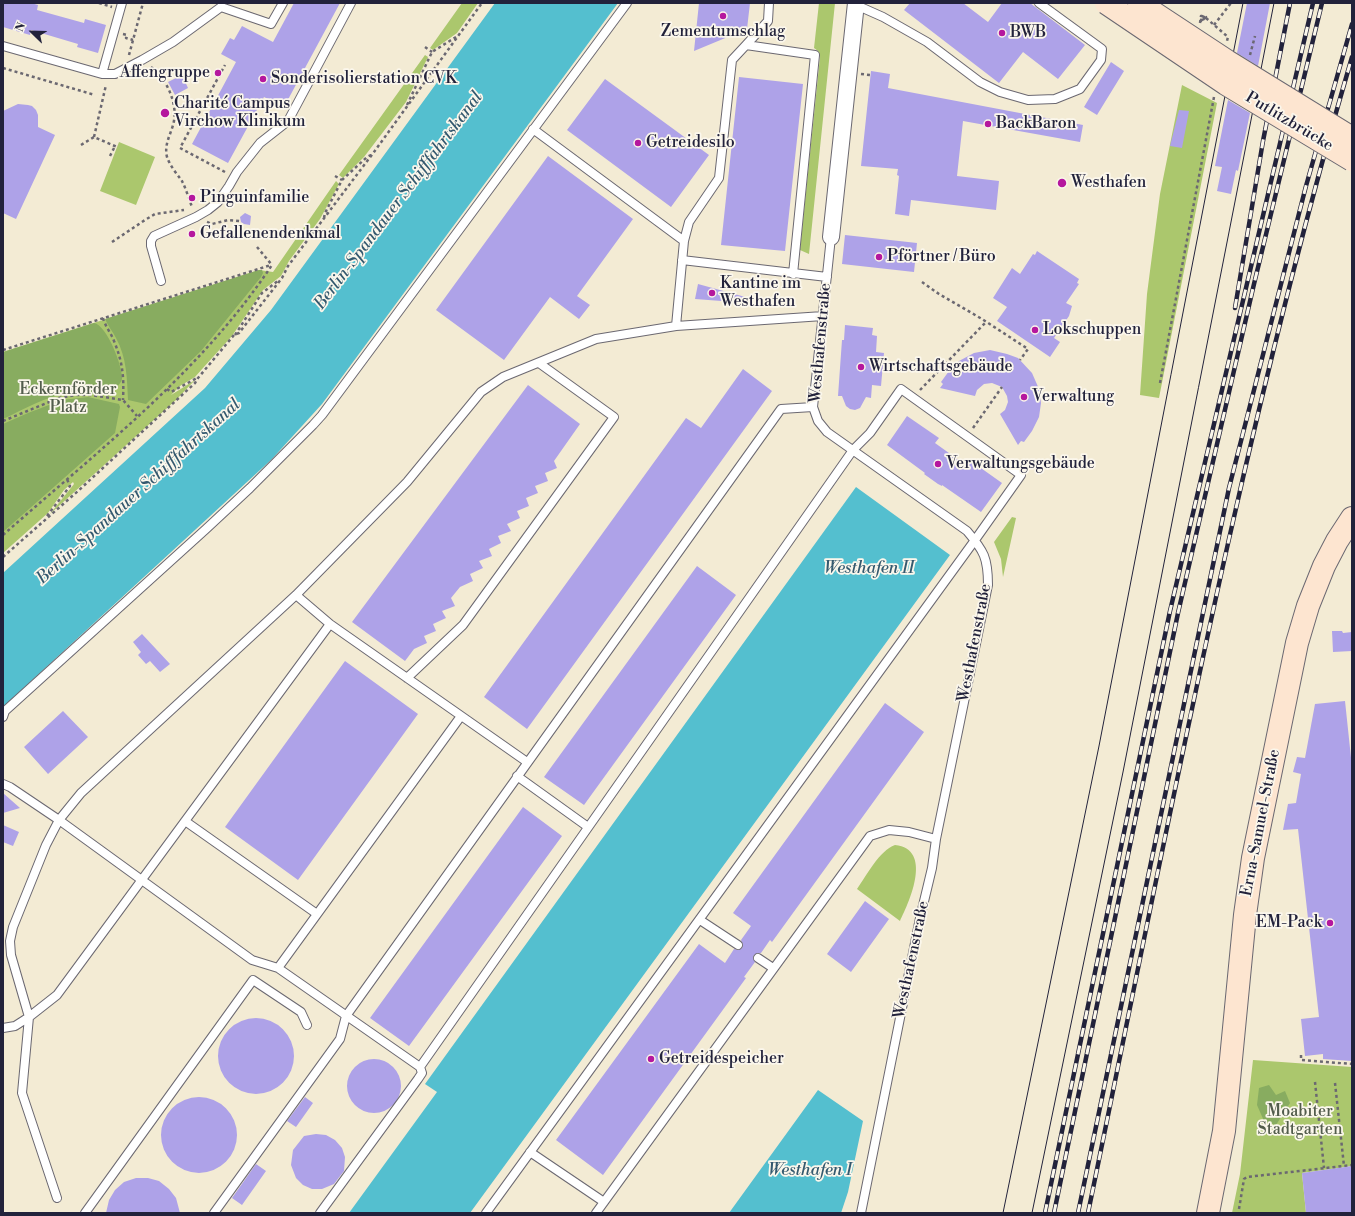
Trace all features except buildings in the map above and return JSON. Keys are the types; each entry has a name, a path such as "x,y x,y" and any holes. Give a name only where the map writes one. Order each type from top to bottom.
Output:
{"main road":[{"path":"1106,3 1224,83"},
{"path":"1139,3 1224,83"},
{"name":"Putlitzbrücke","path":"1224,83 1352,138"},
{"name":"Putlitzbrücke","path":"1224,83 1352,160"},
{"name":"Erna-Samuel-Straße","path":"1208,1213 1224,1131 1245,915 1253,858 1292,665 1308,606 1331,554 1352,518"}],"street":[{"name":"Westhafenstraße","path":"831,237 856,4"}],"lane":[{"path":"102,74 122,3"},
{"path":"3,46 102,74 115,74 173,42 221,7 271,24 283,3"},
{"path":"161,281 151,246 151,241 154,236 196,217 218,202 237,172 260,143 288,121 352,3"},
{"path":"3,717 5,711 211,524 322,415 627,3"},
{"path":"676,326 684,241 689,222 719,178 732,60 768,21 770,3"},
{"path":"856,4 928,42 980,82 1000,92 1028,100 1055,99 1080,88 1101,60 1102,49 1039,3"},
{"path":"746,44 814,55 793,274"},
{"path":"533,130 684,241"},
{"name":"Westhafenstraße","path":"831,237 813,407 818,421 827,432 968,531 983,552 988,566 988,585 936,839 932,868 920,918 860,1213"},
{"path":"682,260 827,278"},
{"path":"57,1198 22,1093 29,1017 11,955 10,940 15,920 46,845 59,820 80,793 296,595 407,482 481,392 503,378 596,339 676,326 823,316"},
{"path":"407,678 463,625 614,417 539,363"},
{"path":"420,1067 853,450 870,433 901,389 1021,475 700,920 486,1213"},
{"path":"214,1213 340,1039 346,1016 781,409 813,407"},
{"path":"296,595 330,624 527,762"},
{"path":"3,1028 15,1026 57,995 330,624"},
{"path":"278,968 461,716"},
{"path":"517,776 588,827"},
{"path":"3,784 10,787 59,820 252,960 278,968 420,1067 422,1073 418,1080 320,1213"},
{"path":"185,821 317,914"},
{"path":"596,1213 870,836 889,830 909,832 936,839"},
{"path":"700,920 738,945"},
{"path":"758,958 773,968"},
{"path":"85,1213 253,980 301,1012 307,1025"},
{"path":"530,1152 604,1202"}],"path":[{"path":"234,335 239,333 282,278 288,266 372,155 482,3"},
{"path":"1214,25 1231,3"},
{"path":"1201,18 1201,16 1206,18 1201,21 1202,16 1206,18 1202,20 1202,16 1205,18"},
{"path":"406,107 432,52 458,36"},
{"path":"1251,54 1255,36"},
{"path":"425,47 432,52"},
{"path":"112,242 155,214 193,209 183,183 168,158 166,146 175,116 174,102 164,81 157,72 142,60"},
{"path":"225,65 180,148 228,174 237,172"},
{"path":"3,68 95,95"},
{"path":"1160,383 1224,83"},
{"path":"81,145 94,137 116,146 110,156"},
{"path":"323,221 325,213 342,180 367,157 372,155"},
{"path":"335,176 342,180"},
{"path":"256,247 272,265"},
{"path":"3,535 167,389 200,356 255,289 272,265"},
{"path":"3,350 272,265"},
{"path":"3,557 46,520 195,383 234,335 262,293 282,278"},
{"path":"922,282 1028,349 1020,360"},
{"path":"255,289 262,293"},
{"path":"103,318 120,356 123,372 123,400"},
{"path":"912,397 986,322"},
{"path":"167,389 171,392 198,378"},
{"path":"966,436 1002,387"},
{"path":"3,421 59,398 77,395 91,395 123,400 137,416"},
{"path":"46,520 70,486 67,479"},
{"path":"1300,1055 1301,1060 1352,1064"},
{"path":"1315,1082 1324,1168"},
{"path":"1335,1083 1344,1166"},
{"path":"1239,1209 1244,1180 1247,1177 1303,1172 1352,1165"}],"green space":[{"path":"462,3 478,3 457,33 433,50 430,48"},
{"path":"819,3 835,3 809,254 800,250 820,57 818,51 814,48"},
{"path":"425,55 428,57 406,102 364,157 343,178 339,175"},
{"path":"1182,85 1217,103 1159,398 1140,395 1147,294 1160,194"},
{"path":"119,142 155,157 136,205 100,191"},
{"name":"Eckernförder Platz","path":"336,181 339,184 320,219 289,261 281,276 263,290 232,336 195,377 180,386 171,395 195,380 176,400 50,514 74,484 73,482 64,490 48,513 3,553 3,352 259,270 273,272"},
{"path":"262,270 263,273 261,277 201,351 146,404 128,400 126,369 122,353 116,338 105,319"},
{"path":"94,323 99,325 109,338 117,357 122,373 122,379 118,386 107,395 72,393 51,397 3,419 3,352"},
{"path":"88,397 119,404 120,407 115,433 3,532 3,424 62,400"},
{"path":"1012,517 1016,518 1003,577 1001,559 994,542"},
{"path":"895,845 907,849 913,856 916,866 916,877 913,889 900,921 857,889 884,852"},
{"name":"Moabiter Stadtgarten","path":"1253,1060 1352,1067 1352,1166 1302,1173 1306,1213 1232,1213 1240,1174"},
{"path":"1269,1085 1276,1095 1285,1091 1290,1103 1276,1125 1264,1121 1257,1105 1259,1088"}],"water":[{"name":"Berlin-Spandauer Schifffahrtskanal","path":"495,3 618,3 322,404 272,459 3,707 3,573 205,388 271,310"},
{"name":"Westhafen II","path":"856,487 950,555 470,1213 349,1213 437,1092 425,1084"},
{"name":"Westhafen I","path":"818,1090 863,1121 848,1192 841,1213 729,1213"}],"tram line":[{"path":"1003,1213 1099,746 1243,3"},
{"path":"1032,1213 1123,772 1274,3"}],"railway":[{"path":"1235,308 1263,141 1290,3"},
{"path":"1045,1213 1170,611 1313,3"},
{"path":"1054,1213 1178,613 1254,284 1322,3"},
{"path":"1078,1213 1229,488 1306,186 1352,24"},
{"path":"1088,1213 1177,777 1241,487 1275,343 1312,200 1352,57"}],"place":[{"name":"Zementumschlag","path":"723,16"},
{"name":"BWB","path":"1002,33"},
{"name":"Affengruppe","path":"218,73"},
{"name":"Sonderisolierstation CVK","path":"263,79"},
{"name":"Charité Campus Virchow Klinikum","path":"165,113"},
{"name":"BackBaron","path":"988,124"},
{"name":"Getreidesilo","path":"638,143"},
{"name":"Westhafen","path":"1062,183"},
{"name":"Pinguinfamilie","path":"192,198"},
{"name":"Gefallenendenkmal","path":"192,234"},
{"name":"Pförtner / Büro","path":"879,257"},
{"name":"Kantine im Westhafen","path":"712,293"},
{"name":"Lokschuppen","path":"1035,330"},
{"name":"Wirtschaftsgebäude","path":"861,367"},
{"name":"Verwaltung","path":"1024,397"},
{"name":"Verwaltungsgebäude","path":"938,464"},
{"name":"EM-Pack","path":"1330,923"},
{"name":"Getreidespeicher","path":"651,1059"}]}
